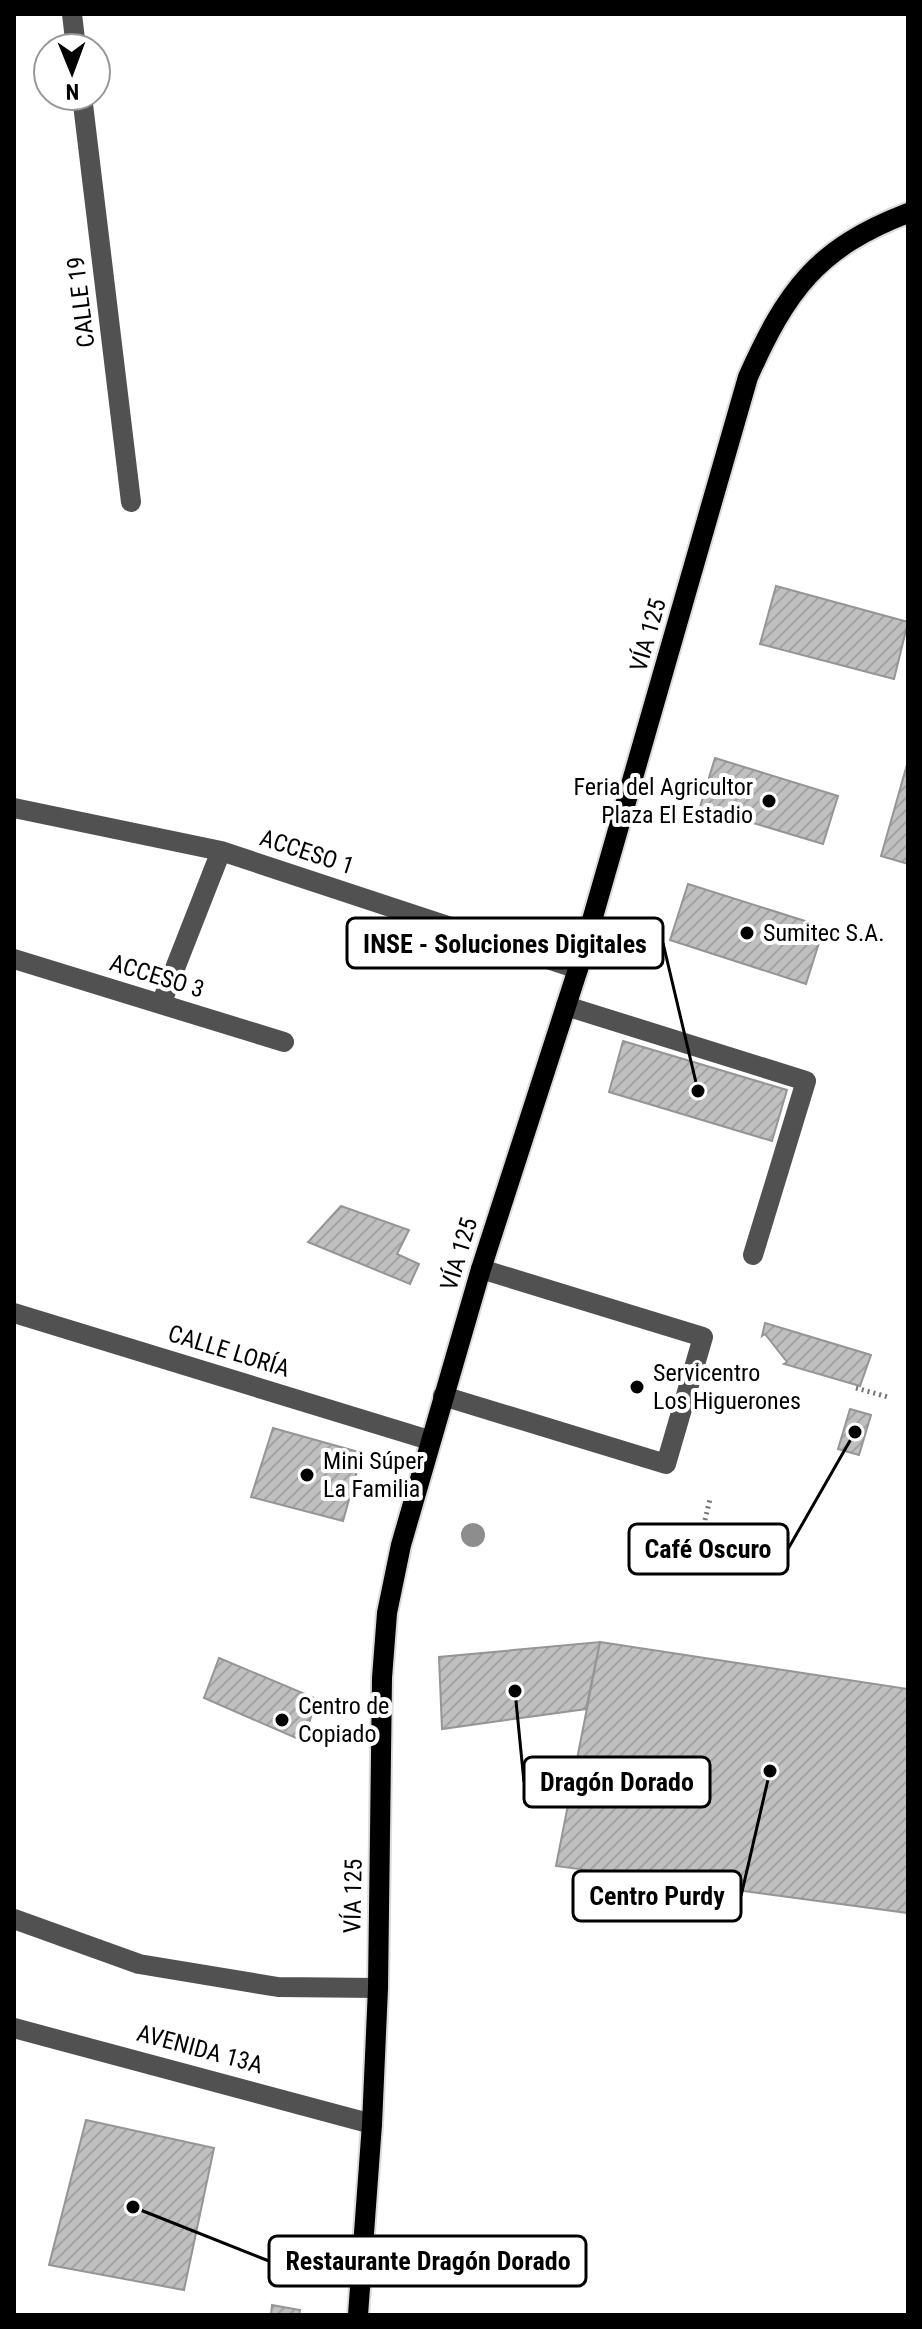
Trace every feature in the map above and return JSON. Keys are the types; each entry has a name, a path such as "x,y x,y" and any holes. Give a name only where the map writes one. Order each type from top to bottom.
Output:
{"main road":[{"name":"VÍA 125","path":"358,2315 378,1988 382,1678 387,1613 401,1545 481,1269 578,969 748,377 788,298 825,257 873,227 908,213"}],"street":[{"name":"CALLE 19","path":"84,112 131,502"},
{"name":"ACCESO 1","path":"14,808 221,851 578,969"},
{"path":"161,1004 221,851"},
{"name":"ACCESO 3","path":"14,959 284,1042"},
{"path":"566,1006 806,1081 753,1255"},
{"path":"443,1396 666,1464 703,1337 481,1269"},
{"name":"CALLE LORÍA","path":"14,1313 429,1440"},
{"path":"14,1919 139,1964 278,1987 378,1988"},
{"name":"AVENIDA 13A","path":"14,2028 372,2124"}],"path":[{"path":"856,1388 888,1397"},
{"path":"705,1520 710,1499"}],"building":[{"path":"776,586 908,622 894,679 760,644"},
{"name":"Feria del Agricultor Plaza El Estadio","path":"715,758 838,796 823,844 700,807"},
{"path":"908,761 908,864 881,856"},
{"name":"Sumitec S.A.","path":"688,884 824,927 806,984 670,940"},
{"path":"623,1041 787,1090 772,1141 609,1092"},
{"path":"341,1206 409,1230 397,1254 419,1264 410,1284 308,1242"},
{"path":"765,1323 871,1355 860,1386 784,1364 787,1362 765,1334 762,1336"},
{"path":"850,1409 871,1415 859,1455 838,1449"},
{"name":"Mini Súper La Familia","path":"273,1428 362,1453 343,1521 251,1497"},
{"path":"600,1642 586,1709 442,1729 439,1657"},
{"path":"600,1642 908,1689 908,1913 556,1866"},
{"name":"Centro de Copiado","path":"219,1658 317,1699 303,1741 204,1698"},
{"path":"86,2120 214,2148 184,2290 49,2265"},
{"path":"272,2305 300,2310 299,2315 271,2315"}],"place":[{"name":"Feria del Agricultor Plaza El Estadio","path":"769,801"},
{"name":"Sumitec S.A.","path":"747,933"},
{"name":"INSE - Soluciones Digitales","path":"698,1091"},
{"name":"Servicentro Los Higuerones","path":"637,1387"},
{"name":"Café Oscuro","path":"855,1432"},
{"name":"Mini Súper La Familia","path":"307,1475"},
{"name":"Dragón Dorado","path":"515,1691"},
{"name":"Centro de Copiado","path":"282,1720"},
{"name":"Centro Purdy","path":"770,1771"},
{"name":"Restaurante Dragón Dorado","path":"133,2207"}]}
